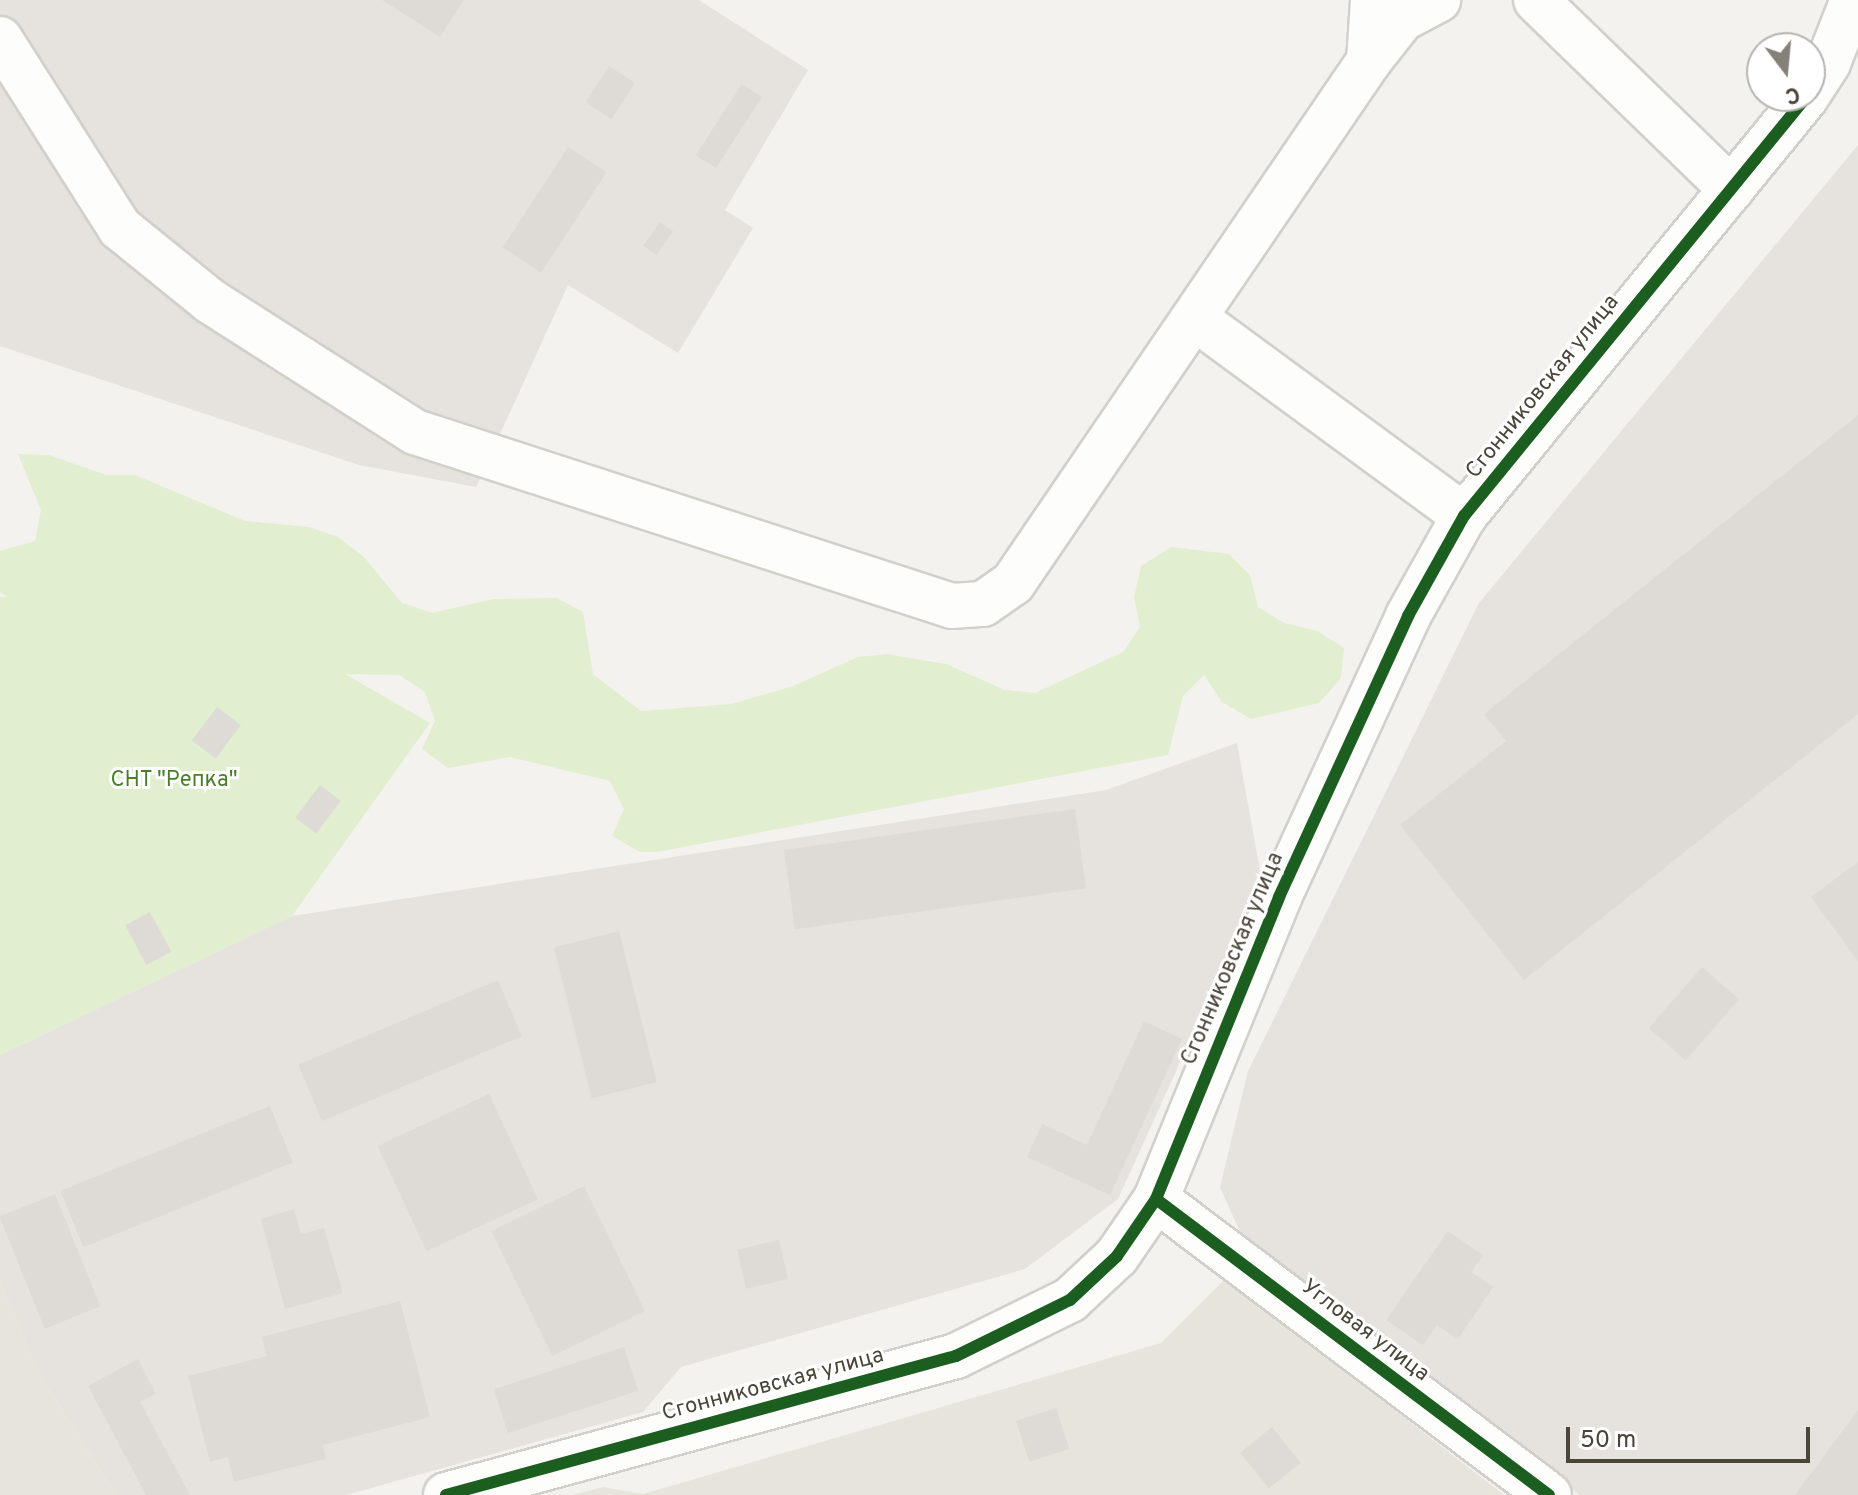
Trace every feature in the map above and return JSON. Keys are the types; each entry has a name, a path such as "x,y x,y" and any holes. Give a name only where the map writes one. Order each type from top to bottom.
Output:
{"street":[{"path":"1369,61 1373,0"},
{"path":"0,39 120,228 210,301 415,432 952,606 983,604 1013,583 1196,319 1369,61 1402,19 1438,0"},
{"name":"Сгонниковская улица","path":"1826,66 1853,0"},
{"path":"1535,1 1731,189"},
{"path":"1826,91 1858,79"},
{"name":"Сгонниковская улица","path":"446,1495 956,1356 1070,1300 1117,1256 1156,1199 1279,897 1408,616 1464,516 1794,112"},
{"path":"1196,319 1464,516"},
{"name":"Угловая улица","path":"1156,1199 1549,1495"}],"shaded area":[{"path":"0,0 699,0 808,70 725,210 753,228 678,353 568,285 476,487 359,465 0,346"},
{"path":"1858,145 1858,1495 1580,1495 1244,1241 1220,1187 1248,1071 1479,603"},
{"path":"1237,743 1262,882 1118,1199 1025,1269 681,1367 643,1412 346,1495 116,1495 35,1366 0,1280 0,1055 292,916 1106,790"},
{"path":"1225,1279 1504,1495 572,1495 603,1487 643,1494 1161,1343"},
{"path":"0,1280 35,1366 116,1495 0,1495"}],"green space":[{"name":"СНТ \"Репка\"","path":"18,454 49,455 106,475 135,475 245,521 309,527 338,537 364,557 402,603 432,613 493,599 557,598 583,612 593,674 641,711 732,704 793,686 858,657 887,654 946,664 1005,690 1035,693 1123,652 1140,627 1134,597 1141,566 1171,547 1229,554 1250,575 1258,607 1284,623 1317,631 1344,648 1341,678 1319,703 1251,719 1222,702 1204,675 1183,696 1168,755 657,852 640,852 612,836 624,809 610,781 510,757 448,768 422,749 435,721 425,692 399,675 345,674 430,723 292,916 0,1055 0,597 7,597 0,592 0,551 35,541 41,510"}],"building":[{"path":"382,0 464,0 440,37"},
{"path":"609,66 635,83 612,119 586,102"},
{"path":"742,84 762,97 716,168 696,155"},
{"path":"568,147 607,172 541,273 503,248"},
{"path":"660,222 673,231 656,255 643,246"},
{"path":"1858,415 1858,714 1524,980 1400,825 1506,741 1484,714"},
{"path":"217,707 241,725 216,759 192,741"},
{"path":"320,785 341,801 316,833 295,818"},
{"path":"1075,809 1086,888 795,929 784,850"},
{"path":"1858,862 1858,961 1811,897"},
{"path":"150,912 171,952 146,965 125,925"},
{"path":"619,931 657,1082 592,1099 554,947"},
{"path":"1702,967 1739,999 1686,1060 1649,1028"},
{"path":"498,980 522,1036 322,1121 298,1065"},
{"path":"1144,1021 1182,1039 1110,1195 1027,1157 1042,1124 1087,1145"},
{"path":"489,1094 538,1199 427,1251 378,1146"},
{"path":"270,1106 293,1163 83,1247 60,1191"},
{"path":"584,1186 645,1311 552,1356 491,1231"},
{"path":"55,1194 100,1306 45,1329 0,1216"},
{"path":"294,1209 301,1234 324,1228 343,1293 285,1309 261,1219"},
{"path":"1448,1231 1483,1255 1471,1272 1493,1287 1458,1339 1437,1325 1423,1345 1386,1320"},
{"path":"779,1240 788,1279 746,1289 737,1250"},
{"path":"400,1301 430,1417 323,1445 326,1459 234,1482 228,1457 210,1462 188,1376 267,1356 262,1337"},
{"path":"624,1347 638,1391 508,1433 494,1389"},
{"path":"138,1359 156,1394 140,1402 190,1495 146,1495 88,1386"},
{"path":"1056,1408 1069,1449 1029,1462 1016,1421"},
{"path":"1858,1410 1858,1495 1795,1495"},
{"path":"1272,1427 1301,1463 1269,1489 1240,1453"}],"cycle path":[{"path":"446,1495 956,1356 1070,1300 1117,1256 1156,1199 1279,897 1408,616 1464,516 1794,112"},
{"path":"1156,1199 1549,1495"}]}
